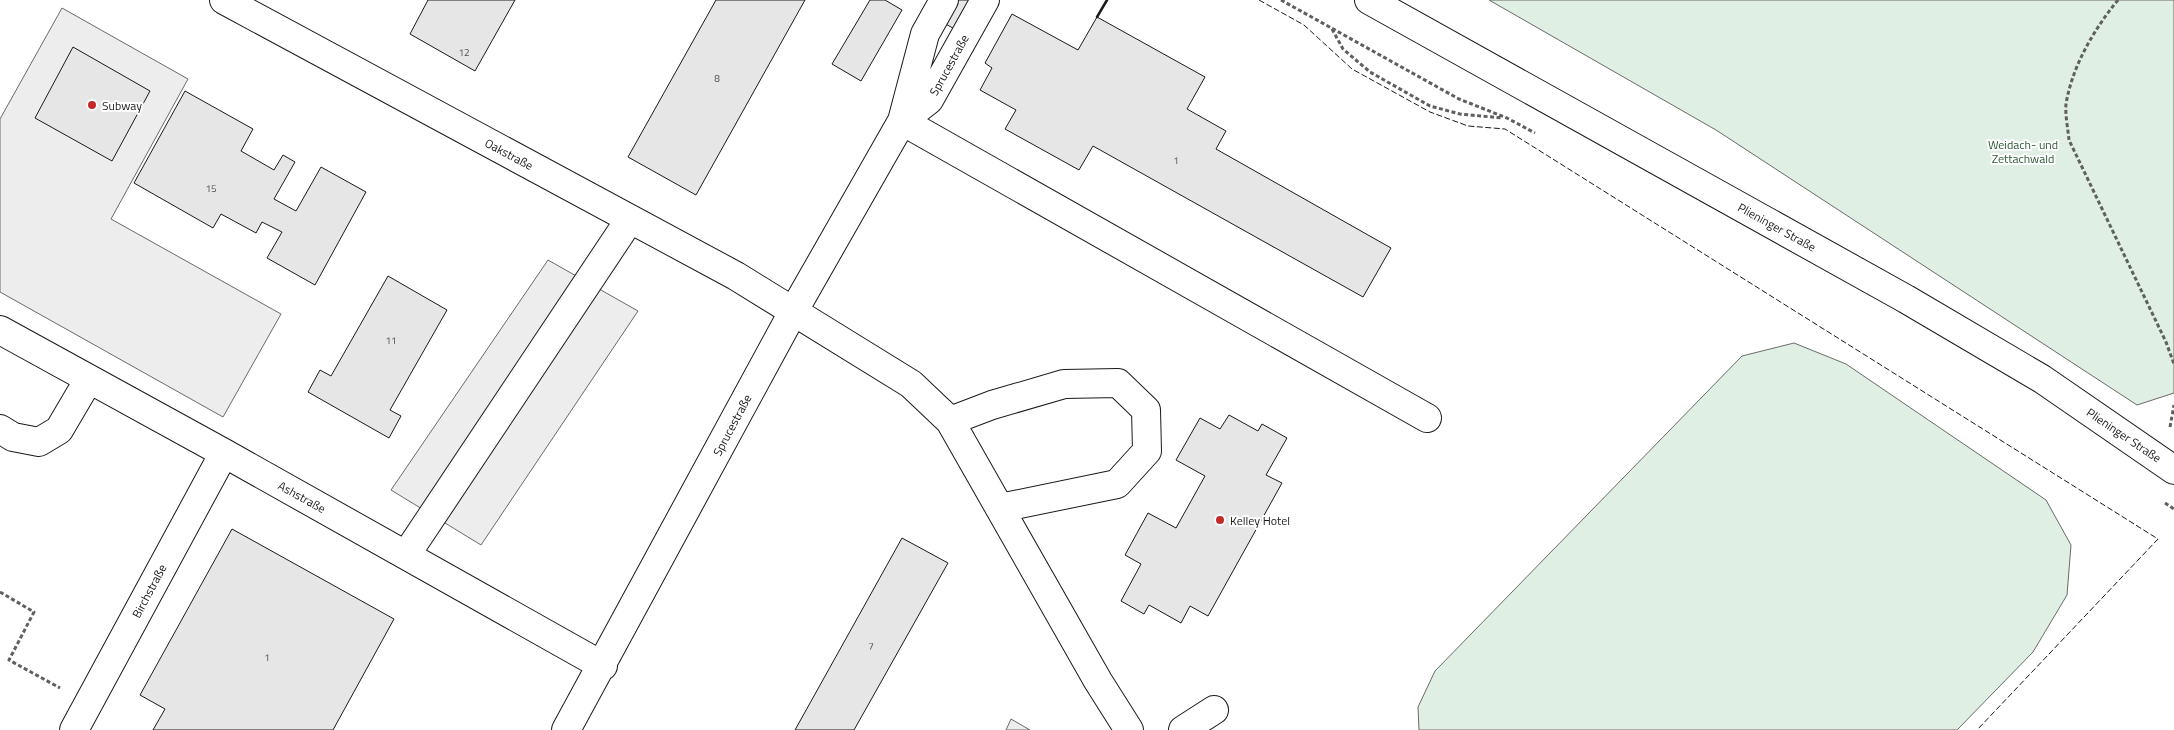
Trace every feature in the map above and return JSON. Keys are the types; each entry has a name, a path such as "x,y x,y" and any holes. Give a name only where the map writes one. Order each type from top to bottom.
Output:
{"street":[{"name":"Oakstraße","path":"224,0 736,276 911,384 950,421 1098,680 1129,730"},
{"name":"Sprucestraße","path":"566,730 603,666 793,312 902,121 925,34 944,0"},
{"name":"Sprucestraße","path":"902,121 929,100 985,0"},
{"name":"Plieninger Straße","path":"1370,0 1906,299 2042,379 2174,470"},
{"path":"902,121 1427,418"},
{"path":"406,555 630,219"},
{"name":"Ashstraße","path":"0,330 224,453 603,666"},
{"path":"0,429 13,437 39,442 59,430 89,379"},
{"path":"950,421 1064,384 1118,383 1146,410 1146,451 1117,484 1000,508"},
{"name":"Birchstraße","path":"74,730 224,453"},
{"path":"1183,730 1214,710"}],"path":[{"path":"1281,0 1459,99 1507,118 1542,137"},
{"path":"2118,0 2107,14 2078,63 2066,105 2068,140 2166,342 2174,364"},
{"path":"1331,28 1342,49 1370,72 1430,106 1460,114 1507,118"},
{"path":"2158,498 2174,509"},
{"path":"0,592 34,612 10,660 89,704"}],"green space":[{"name":"Weidach- und Zettachwald","path":"1489,0 2174,0 2174,393 2137,405 1716,130"},
{"path":"1794,343 1846,364 2046,500 2071,545 2067,595 2033,652 1957,730 1419,730 1418,707 1435,671 1742,356"}],"shaded area":[{"path":"62,8 188,79 111,219 281,314 223,417 0,292 0,119"},
{"path":"548,260 638,311 481,545 391,490"},
{"path":"1011,719 1030,730 1006,730"}],"building":[{"path":"428,0 515,0 475,71 410,34"},
{"path":"716,0 805,0 696,195 628,157"},
{"path":"870,0 885,0 902,10 861,81 832,64"},
{"path":"957,0 976,0 958,31 944,23"},
{"path":"1012,14 1078,50 1097,17 1205,77 1187,109 1226,131 1216,149 1391,248 1363,297 1093,146 1079,170 1005,129 1016,110 980,90 992,68 985,63"},
{"name":"Subway","path":"73,47 150,91 112,161 35,118"},
{"path":"185,91 253,129 241,151 274,170 283,155 295,162 274,199 296,211 321,167 366,192 315,285 267,258 282,232 262,222 256,233 221,214 213,228 134,183"},
{"path":"388,276 447,310 390,410 401,416 389,438 308,392 320,370 331,376"},
{"name":"Kelley Hotel","path":"1229,415 1258,431 1262,424 1287,438 1266,475 1282,483 1208,616 1190,606 1181,623 1149,605 1144,614 1121,601 1141,564 1125,555 1148,513 1176,528 1205,476 1176,460 1200,418 1220,429"},
{"path":"232,529 394,619 333,730 153,730 165,709 140,695"},
{"path":"902,538 948,563 854,730 795,730"}],"fence":[{"path":"1259,0 1304,25 1352,69 1430,112 1468,126 1505,129 2158,539 1977,730"}],"wall":[{"path":"1097,17 1107,0"}],"place":[{"name":"Subway","path":"92,105"},
{"name":"Kelley Hotel","path":"1220,520"}]}
